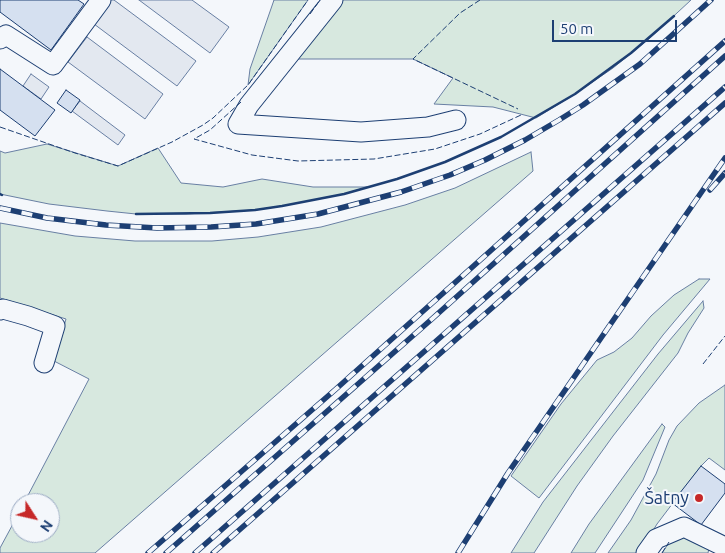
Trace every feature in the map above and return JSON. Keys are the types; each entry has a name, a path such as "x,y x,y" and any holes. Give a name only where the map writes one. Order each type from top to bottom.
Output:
{"lane":[{"path":"0,38 6,35 53,65 100,0"},
{"path":"332,0 249,105 238,124 361,132 428,127 456,120"},
{"path":"0,310 3,309 28,316 55,326 44,363"},
{"path":"646,553 656,539 684,527 718,544"}],"shaded area":[{"path":"106,0 114,0 196,61 177,86 90,21"},
{"path":"139,0 192,0 229,27 210,53"},
{"path":"274,0 308,0 248,85 250,69"},
{"path":"337,0 691,0 650,38 613,68 536,118 493,107 434,104 453,78 413,59 293,59"},
{"path":"87,37 163,94 145,119 68,62"},
{"path":"31,74 49,87 41,99 23,86"},
{"path":"80,101 125,135 118,145 72,111"},
{"path":"47,144 118,166 158,148 181,183 223,187 262,179 313,187 367,187 344,194 282,206 255,210 186,214 136,214 107,211 49,204 0,194 0,151 5,153"},
{"path":"531,152 533,171 95,553 0,553 0,548 10,530 10,543 60,543 60,493 29,493 89,379 54,361 66,319 0,298 0,223 75,236 135,241 212,241 258,237 321,227 405,205 455,188"},
{"path":"699,279 710,279 663,335 539,498 511,476 561,404 597,360 614,352 632,338 651,316 674,295"},
{"path":"703,301 704,308 678,353 613,436 577,486 534,553 511,553 543,502 658,354"},
{"path":"725,385 725,470 709,458 657,524 639,553 608,553 631,520 656,474 669,440 677,426 699,403"},
{"path":"662,424 665,427 643,480 595,553 571,553 589,524"},
{"path":"675,534 710,543 708,553 662,553"}],"building":[{"path":"0,0 78,0 84,4 51,50 0,12"},
{"path":"0,69 55,110 35,136 0,110"},
{"path":"66,90 80,100 71,113 57,103"},
{"name":"Šatny","path":"701,466 725,484 725,493 701,525 672,503"}],"railway":[{"path":"0,208 47,218 106,225 157,228 211,227 256,224 318,214 401,192 450,175 485,160 559,120 640,64 711,0"},
{"path":"148,553 336,389 725,41"},
{"path":"166,553 433,318 725,56"},
{"path":"195,553 725,87"},
{"path":"213,553 725,103"},
{"path":"458,553 508,473 725,158"},
{"path":"710,190 725,173"}],"fence":[{"path":"0,127 118,166 172,142 213,118 248,85 308,0"},
{"path":"310,14 320,0"},
{"path":"480,0 460,13 413,59 518,109"},
{"path":"241,102 210,130 194,139 252,155 298,161 374,159 435,149 480,134 521,115"},
{"path":"703,364 725,336"},
{"path":"662,553 669,542"}],"wall":[{"path":"136,214 210,213 282,206 344,194 397,179 445,162 501,137 575,94 631,53 674,16"}],"place":[{"name":"Šatny","path":"699,498"}]}
